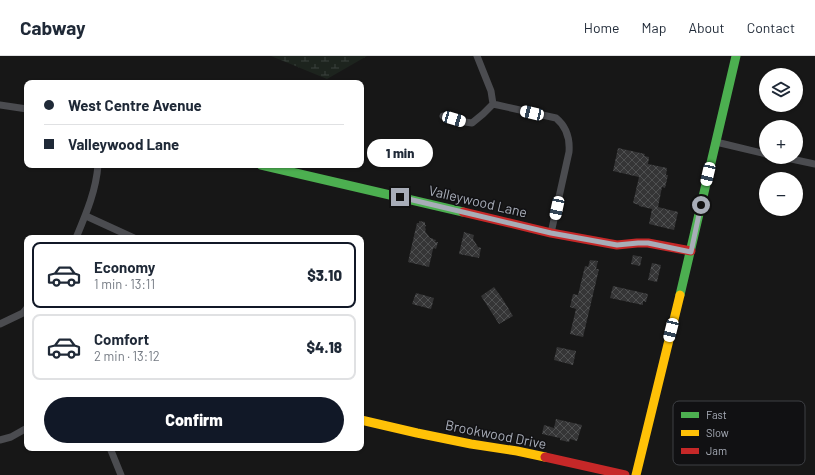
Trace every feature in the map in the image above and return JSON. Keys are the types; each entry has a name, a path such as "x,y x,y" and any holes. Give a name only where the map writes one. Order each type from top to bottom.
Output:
{"street":[{"path":"477,56 491,91 493,104"},
{"path":"636,475 691,252 736,56"},
{"path":"443,116 472,123 493,104"},
{"path":"493,104 556,118 565,127 568,135 569,152 551,233"},
{"path":"0,105 24,109"},
{"path":"716,142 759,152"},
{"path":"803,161 815,164"},
{"path":"77,235 93,196 98,168"},
{"name":"Valleywood Lane","path":"274,168 551,233 617,245 648,243 691,252"},
{"path":"86,216 127,235"},
{"path":"0,324 24,314"},
{"name":"Brookwood Drive","path":"364,421 440,437 517,451 625,475"},
{"path":"0,440 11,437 24,430"},
{"path":"111,451 121,475"}],"green space":[{"path":"271,56 367,56 327,79"}],"building":[{"path":"618,148 645,154 644,156 649,157 648,164 667,168 666,175 668,175 665,188 662,187 658,207 678,212 674,230 649,224 652,209 633,203 639,177 613,171"},
{"path":"419,221 425,222 425,231 430,238 436,240 435,242 438,242 436,249 433,249 429,267 408,262 417,223 419,223"},
{"path":"464,232 474,235 473,239 478,247 481,248 479,258 459,254"},
{"path":"633,255 642,257 640,266 631,264"},
{"path":"590,260 598,261 596,269 599,269 583,337 570,334 576,309 570,307 573,294 578,295 585,266 588,267"},
{"path":"652,263 661,265 657,282 648,280"},
{"path":"613,286 648,294 646,302 643,301 643,305 610,298"},
{"path":"494,287 513,316 499,324 481,296"},
{"path":"416,293 434,298 431,309 412,304"},
{"path":"557,347 576,351 573,365 554,360"},
{"path":"556,419 582,425 577,441 570,439 569,442 560,440 560,438 542,434 544,425 554,428"}],"traffic: fast":[{"path":"680,295 736,56"},
{"path":"274,168 463,212"}],"traffic: slow":[{"path":"636,475 680,295"},
{"path":"364,421 471,444 545,457"}],"traffic: jam":[{"path":"463,212 551,233 617,245 648,243 691,251"},
{"path":"545,457 625,475"}],"route":[{"path":"400,197 551,233 617,245 648,243 691,252 701,205"}]}
